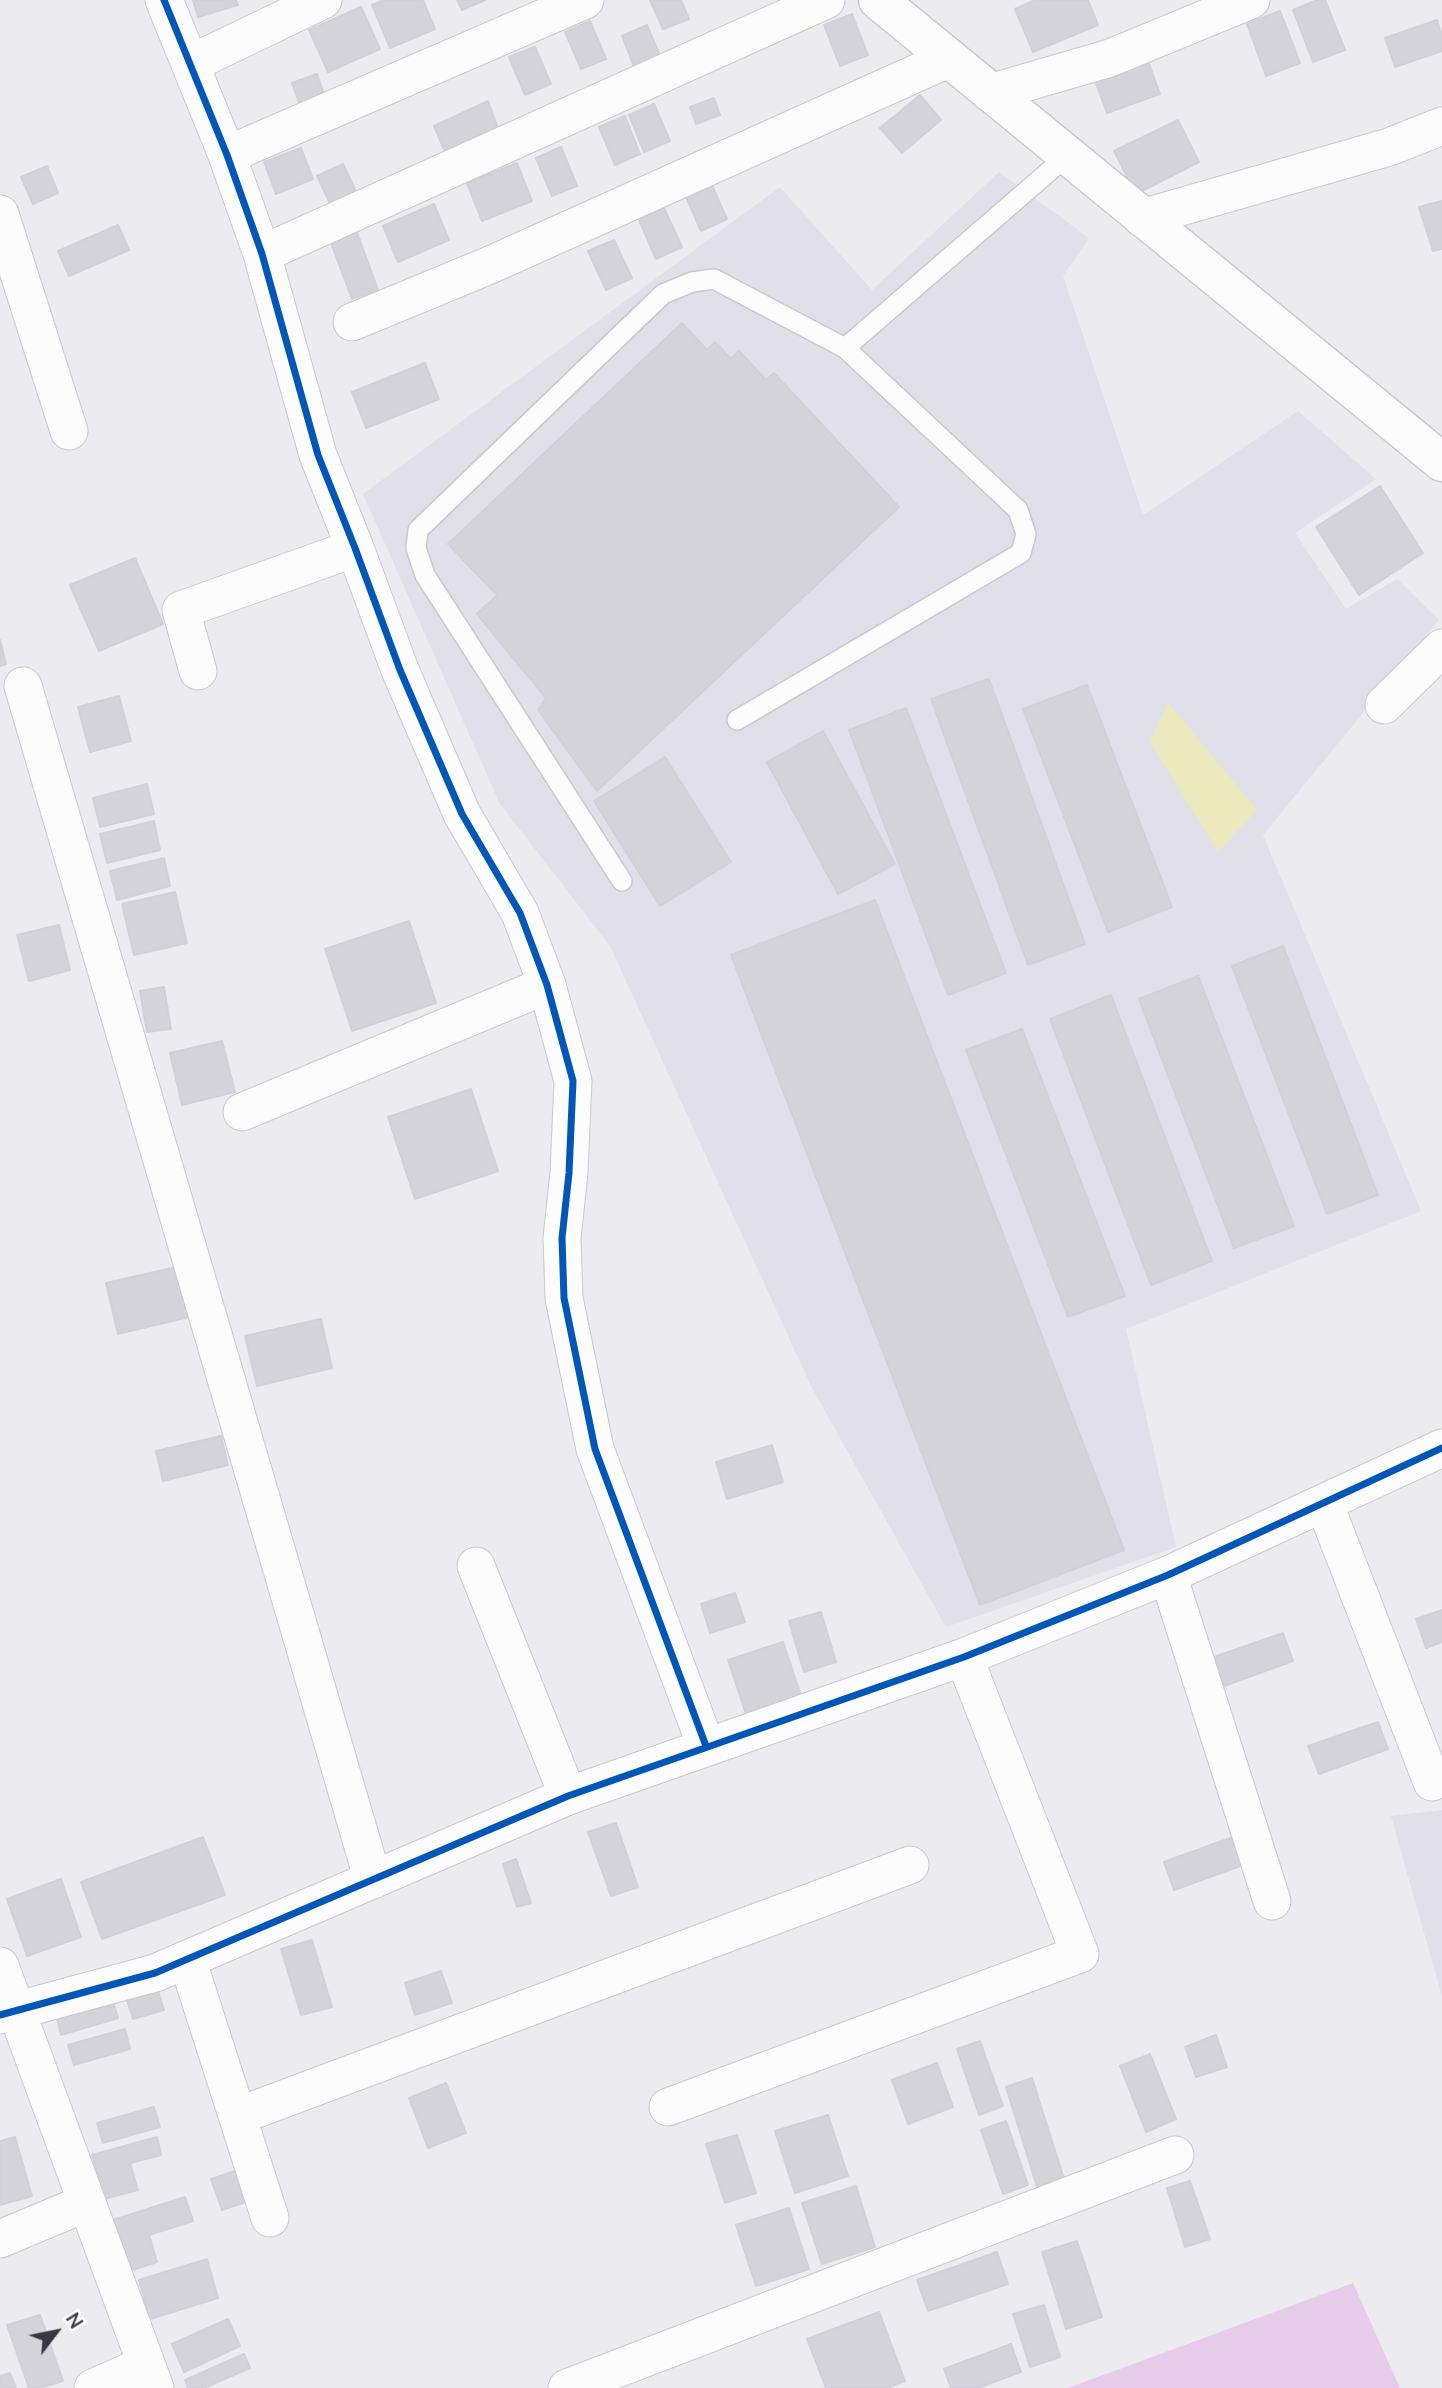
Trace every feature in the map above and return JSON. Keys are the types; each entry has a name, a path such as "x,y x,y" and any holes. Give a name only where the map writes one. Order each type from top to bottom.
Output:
{"street":[{"path":"164,0 228,156 262,254 318,455 400,670 462,814 520,913 547,985 573,1081 569,1173 562,1238 564,1298 589,1424 595,1449 706,1746"},
{"path":"190,64 323,0"},
{"path":"228,156 585,0"},
{"path":"262,254 825,0"},
{"path":"878,0 1442,462"},
{"path":"990,93 1111,58 1251,0"},
{"path":"352,322 490,265 948,59"},
{"path":"1142,218 1389,147 1442,126"},
{"path":"0,214 69,431"},
{"path":"198,671 181,610 355,548"},
{"path":"1384,705 1442,648"},
{"path":"23,686 373,1880"},
{"path":"242,1112 547,985"},
{"path":"8,2013 155,1973 568,1796 964,1657 1168,1576 1442,1448"},
{"path":"1324,1503 1432,1782"},
{"path":"476,1566 568,1796"},
{"path":"1168,1576 1272,1901"},
{"path":"668,2107 1080,1955 964,1657"},
{"path":"238,2116 910,1864"},
{"path":"187,1959 270,2218"},
{"path":"0,1966 8,2013 86,2203 150,2376 93,2388"},
{"path":"567,2388 1175,2155"},
{"path":"0,2239 86,2203"}],"lane":[{"path":"845,348 1067,156"},
{"path":"622,881 425,575 416,548 418,530 663,294 692,282 714,279 845,348 1018,510 1026,534 1021,553 737,720"}],"shaded area":[{"path":"999,172 1089,238 1063,276 1143,515 1298,411 1376,479 1295,533 1346,609 1397,579 1439,620 1263,835 1421,1211 1126,1329 1176,1547 946,1627 812,1388 610,946 500,804 363,494 780,187 872,290"},
{"path":"1168,702 1257,810 1218,852 1150,742"},
{"path":"1442,1810 1442,1996 1391,1816"},
{"path":"1353,2283 1400,2388 1068,2388"}],"building":[{"path":"193,0 236,0 238,5 198,17"},
{"path":"384,0 423,0 435,29 390,48 372,5"},
{"path":"457,0 485,0 462,10"},
{"path":"650,0 681,0 689,19 663,29"},
{"path":"1035,0 1088,0 1098,25 1033,52 1015,9"},
{"path":"1317,0 1325,0 1345,50 1313,62 1293,10"},
{"path":"361,7 380,49 328,72 309,30"},
{"path":"1280,11 1300,63 1266,76 1247,24"},
{"path":"852,14 868,55 840,66 824,25"},
{"path":"1437,20 1442,36 1442,51 1395,67 1385,38"},
{"path":"590,21 606,59 581,69 565,32"},
{"path":"647,25 663,63 637,74 622,36"},
{"path":"535,47 551,84 525,95 509,57"},
{"path":"1148,61 1160,94 1107,113 1095,80"},
{"path":"317,74 327,103 302,111 292,83"},
{"path":"920,95 941,120 902,153 880,128"},
{"path":"714,98 720,115 696,124 690,107"},
{"path":"488,101 500,134 447,156 434,126"},
{"path":"654,104 670,141 644,152 629,115"},
{"path":"625,116 640,154 615,165 599,127"},
{"path":"1178,120 1199,162 1136,194 1114,151"},
{"path":"561,147 577,186 552,196 536,158"},
{"path":"301,148 313,179 276,194 264,162"},
{"path":"517,163 532,201 482,221 467,183"},
{"path":"343,164 361,202 335,214 317,176"},
{"path":"47,166 58,193 33,204 21,177"},
{"path":"710,181 727,219 701,231 684,192"},
{"path":"1442,201 1442,249 1433,251 1419,207"},
{"path":"434,204 449,240 398,262 383,226"},
{"path":"664,208 682,247 656,259 639,220"},
{"path":"354,224 378,290 352,299 328,235"},
{"path":"118,225 129,250 69,276 58,251"},
{"path":"614,240 632,278 606,290 588,251"},
{"path":"682,323 707,350 715,342 731,359 739,351 766,380 774,373 899,507 597,791 538,710 546,698 477,614 497,595 448,544"},
{"path":"425,363 439,399 366,428 352,392"},
{"path":"1380,486 1423,553 1359,595 1316,527"},
{"path":"135,558 163,624 99,651 70,585"},
{"path":"0,640 6,664 0,666"},
{"path":"989,679 1085,944 1028,965 931,699"},
{"path":"1087,685 1172,907 1108,932 1023,709"},
{"path":"119,696 131,741 90,752 78,707"},
{"path":"906,708 1006,973 948,995 849,730"},
{"path":"823,731 895,864 838,894 767,762"},
{"path":"665,757 731,862 660,906 594,801"},
{"path":"147,784 154,814 100,827 93,798"},
{"path":"154,821 160,850 107,863 100,834"},
{"path":"164,858 170,886 117,900 110,871"},
{"path":"175,892 187,943 134,955 122,904"},
{"path":"875,900 1124,1550 980,1605 731,955"},
{"path":"409,921 436,1003 352,1031 325,949"},
{"path":"59,925 70,970 29,981 17,935"},
{"path":"1283,946 1378,1195 1327,1214 1232,966"},
{"path":"1198,976 1294,1226 1234,1248 1139,999"},
{"path":"164,987 171,1029 147,1032 140,991"},
{"path":"1111,995 1212,1261 1151,1285 1050,1019"},
{"path":"1022,1029 1125,1296 1068,1317 966,1050"},
{"path":"222,1041 235,1092 182,1105 170,1053"},
{"path":"471,1089 498,1171 415,1199 388,1117"},
{"path":"181,1266 193,1316 118,1334 106,1283"},
{"path":"321,1319 332,1368 257,1386 245,1336"},
{"path":"221,1436 228,1465 163,1481 156,1451"},
{"path":"772,1445 783,1482 727,1499 716,1462"},
{"path":"735,1593 745,1622 710,1633 701,1604"},
{"path":"1442,1610 1442,1642 1426,1648 1416,1619"},
{"path":"821,1612 836,1662 804,1672 789,1621"},
{"path":"1283,1633 1293,1661 1224,1686 1214,1657"},
{"path":"783,1642 802,1699 747,1717 728,1660"},
{"path":"1378,1722 1388,1749 1319,1774 1308,1746"},
{"path":"616,1823 638,1887 611,1896 588,1832"},
{"path":"203,1837 225,1895 102,1939 81,1882"},
{"path":"1233,1837 1243,1865 1174,1890 1164,1862"},
{"path":"516,1859 531,1903 517,1907 503,1864"},
{"path":"61,1879 81,1937 27,1956 7,1899"},
{"path":"312,1940 332,2007 301,2015 281,1949"},
{"path":"441,1971 452,2003 415,2015 405,1983"},
{"path":"158,1991 164,2010 133,2019 127,2000"},
{"path":"112,1998 118,2018 61,2035 56,2015"},
{"path":"125,2029 130,2049 74,2065 68,2045"},
{"path":"1216,2035 1227,2067 1196,2077 1185,2047"},
{"path":"980,2041 1003,2106 979,2115 957,2049"},
{"path":"1150,2054 1176,2119 1146,2132 1120,2066"},
{"path":"937,2063 953,2107 908,2124 892,2080"},
{"path":"1032,2078 1064,2179 1037,2187 1006,2087"},
{"path":"446,2083 466,2133 428,2148 409,2098"},
{"path":"154,2107 160,2127 103,2143 97,2123"},
{"path":"828,2115 848,2176 795,2193 775,2131"},
{"path":"1006,2121 1028,2185 1003,2194 981,2130"},
{"path":"737,2135 756,2193 725,2203 706,2144"},
{"path":"15,2137 32,2196 0,2205 0,2141"},
{"path":"157,2137 161,2155 130,2163 138,2190 104,2199 92,2155"},
{"path":"247,2167 258,2198 222,2210 211,2179"},
{"path":"1190,2181 1210,2239 1185,2247 1167,2188"},
{"path":"856,2186 875,2247 822,2264 802,2203"},
{"path":"185,2197 193,2221 149,2235 157,2262 129,2271 113,2220"},
{"path":"789,2208 809,2269 756,2286 736,2225"},
{"path":"1077,2241 1102,2317 1066,2329 1042,2252"},
{"path":"997,2252 1008,2284 928,2311 917,2280"},
{"path":"207,2259 218,2298 150,2319 139,2280"},
{"path":"1044,2305 1060,2357 1030,2367 1013,2314"},
{"path":"879,2312 905,2381 887,2388 826,2388 807,2339"},
{"path":"40,2315 63,2381 40,2388 29,2388 7,2325"},
{"path":"228,2319 240,2346 184,2372 172,2344"},
{"path":"1011,2344 1021,2372 978,2388 951,2388 944,2369"},
{"path":"244,2354 250,2368 204,2388 188,2388 185,2380"},
{"path":"10,2373 16,2388 0,2388 0,2376"}],"cycle path":[{"path":"164,0 227,155 262,254 318,455 400,670 462,814 520,913 547,985 573,1081 569,1173 562,1238 564,1298 595,1449 706,1746"},
{"path":"0,2015 155,1973 568,1796 964,1657 1168,1575 1442,1448"}]}
